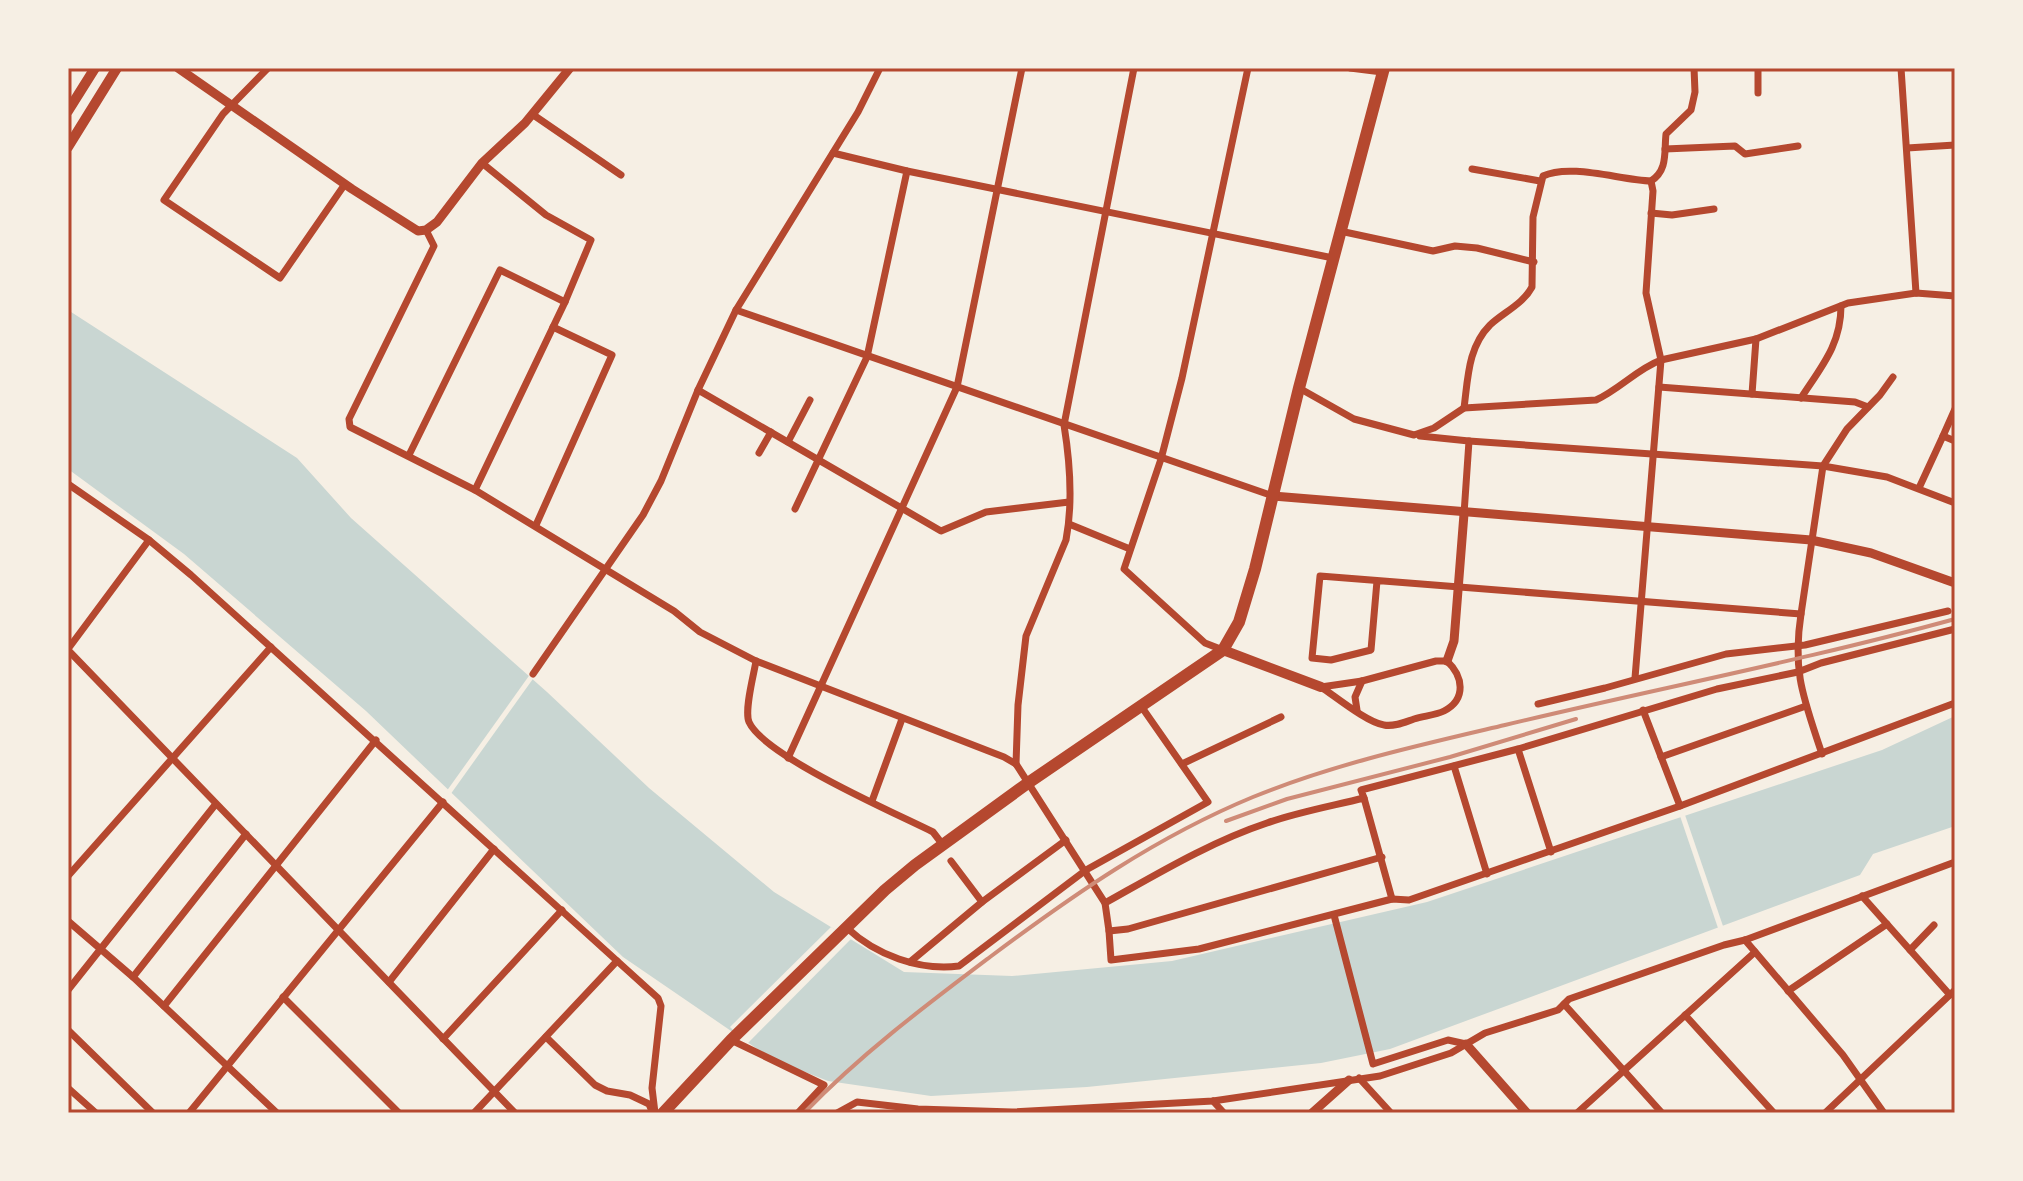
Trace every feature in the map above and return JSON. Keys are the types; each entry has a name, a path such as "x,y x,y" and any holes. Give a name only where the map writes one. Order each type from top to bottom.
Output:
{"highway":[{"path":"663,1113 733,1038 885,890 1028,783 1223,650 1239,622 1383,70"}],"main road":[{"path":"68,111 95,68"},
{"path":"68,147 117,68"},
{"path":"1223,650 1321,687"}],"street":[{"path":"178,68 414,230 426,230 437,222 482,163 507,141 570,68"},
{"path":"268,68 232,105 164,200 280,278 345,184"},
{"path":"533,674 607,569 652,498 736,310 858,112 880,68"},
{"path":"788,758 957,387 1022,68"},
{"path":"1016,764 1018,705 1026,636 1063,550 1069,524 1069,453 1064,425 1134,68"},
{"path":"1223,650 1205,643 1124,569 1161,459 1182,378 1248,68"},
{"path":"1350,68 1383,70"},
{"path":"1464,408 1474,348 1490,325 1529,293 1532,287 1533,217 1543,176 1559,172 1651,181 1663,171 1666,134 1691,110 1695,92 1694,68"},
{"path":"1758,68 1758,93"},
{"path":"1901,68 1916,293"},
{"path":"532,114 621,175"},
{"path":"1907,148 1955,145"},
{"path":"1665,149 1735,146 1745,154 1798,146"},
{"path":"833,153 907,171 1333,258"},
{"path":"475,490 565,302 591,240 546,215 482,163"},
{"path":"1472,169 1540,181"},
{"path":"795,509 867,357 907,171"},
{"path":"1635,678 1661,360 1646,293 1651,181"},
{"path":"1651,213 1672,215 1714,209"},
{"path":"426,230 434,246 347,423 355,431 409,455 536,525 674,611 700,632 756,661 1016,764 1105,903 1111,960 1199,949 1392,899 1409,900 1680,806 1955,703"},
{"path":"1340,231 1433,251 1455,246 1477,248 1534,262"},
{"path":"409,455 500,270 565,302"},
{"path":"1414,435 1434,428 1464,408 1596,400 1609,394 1645,366 1756,339 1848,303 1916,293 1955,296"},
{"path":"1801,398 1837,339 1841,306"},
{"path":"736,310 1273,496 1811,540 1871,553 1955,583"},
{"path":"536,525 612,355 553,327"},
{"path":"1752,394 1756,339"},
{"path":"1822,754 1806,706 1796,647 1823,466 1847,429 1893,377"},
{"path":"1659,387 1855,402 1868,407"},
{"path":"1299,388 1354,419 1414,435 1823,466 1887,477 1955,503"},
{"path":"698,390 941,531 986,512 1069,502"},
{"path":"788,442 810,400"},
{"path":"1919,488 1955,409"},
{"path":"759,453 771,432"},
{"path":"1943,436 1955,441"},
{"path":"1447,661 1454,641 1469,441"},
{"path":"68,484 149,540 376,740 658,998 661,1006 652,1088 654,1113"},
{"path":"1069,524 1130,549"},
{"path":"149,540 68,650 515,1113"},
{"path":"1377,581 1371,650 1331,660 1312,658 1320,576 1801,614"},
{"path":"1538,704 1726,654 1796,647 1948,611"},
{"path":"1392,899 1361,790 1518,749 1717,689 1798,672 1821,663 1955,629"},
{"path":"68,876 271,647"},
{"path":"756,661 749,722 773,748 813,773 933,832 943,845"},
{"path":"1436,661 1447,661 1457,669 1461,685 1460,694 1444,711 1383,725 1321,687 1362,681 1436,661"},
{"path":"1357,710 1355,697 1362,681"},
{"path":"844,930 884,955 945,968 959,966 1086,870 1208,802 1141,706"},
{"path":"1661,757 1806,706"},
{"path":"1643,710 1680,806"},
{"path":"1182,764 1281,717"},
{"path":"872,801 902,719"},
{"path":"164,1006 376,740"},
{"path":"1518,749 1551,852"},
{"path":"1454,766 1487,874"},
{"path":"1105,903 1194,854 1270,821 1364,798"},
{"path":"189,1113 443,802"},
{"path":"68,990 215,805"},
{"path":"133,977 246,834"},
{"path":"910,962 982,902 1066,840"},
{"path":"389,982 494,849"},
{"path":"1109,931 1128,929 1382,857"},
{"path":"951,861 982,902"},
{"path":"837,1113 857,1102 918,1109 1012,1112 1143,1109 1380,1076 1451,1053 1485,1033 1558,1010 1569,999 1745,940 1955,862"},
{"path":"1825,1113 1952,993 1862,896"},
{"path":"443,1039 562,910"},
{"path":"1334,915 1373,1064 1448,1040 1466,1044 1527,1113"},
{"path":"68,921 133,977 277,1113"},
{"path":"1788,991 1887,924"},
{"path":"1910,950 1934,925"},
{"path":"1745,940 1861,1079 1884,1113"},
{"path":"1577,1113 1755,952"},
{"path":"474,1113 617,961"},
{"path":"283,997 399,1113"},
{"path":"1564,1004 1662,1113"},
{"path":"1685,1015 1774,1113"},
{"path":"68,1030 153,1113"},
{"path":"546,1037 595,1085 641,1099 649,1104 654,1113"},
{"path":"733,1038 824,1085 798,1113"},
{"path":"1312,1113 1354,1079"},
{"path":"1354,1079 1391,1113"},
{"path":"68,1088 96,1113"},
{"path":"1213,1101 1224,1113"}],"shaded area":[{"path":"68,310 297,458 351,518 547,692 649,788 774,892 904,972 1012,976 1172,961 1427,902 1882,750 1955,716 1955,826 1873,854 1860,875 1390,1049 1321,1063 1087,1087 931,1096 828,1081 772,1059 623,957 366,711 184,554 68,469"}],"pier":[{"path":"531,673 535,676 450,795 446,792"},
{"path":"1684,812 1724,929 1719,931 1679,813"},
{"path":"831,927 851,939 747,1044 730,1027"}],"railway":[{"path":"804,1113 894,1031 1052,911 1149,849 1253,797 1346,765 1409,748 1843,648 1955,619"},
{"path":"1226,821 1287,799 1450,757 1576,719"}]}
